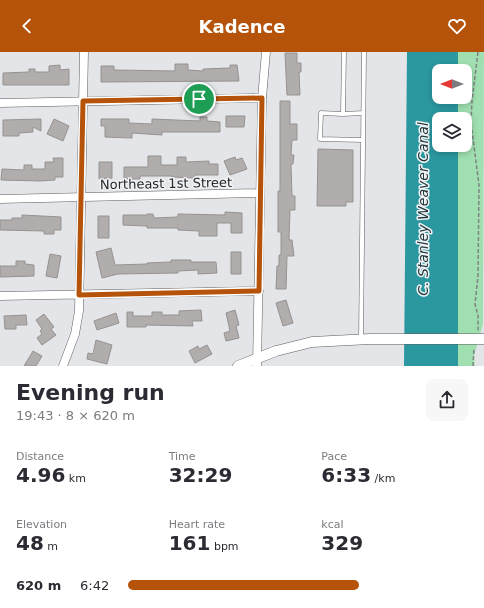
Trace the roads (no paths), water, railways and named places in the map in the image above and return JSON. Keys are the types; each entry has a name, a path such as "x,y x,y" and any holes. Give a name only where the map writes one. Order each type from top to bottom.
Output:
{"street":[{"path":"63,366 75,334 79,295 84,52"},
{"path":"257,362 262,98 266,52"},
{"path":"0,103 262,98"},
{"name":"Northeast 1st Street","path":"0,199 260,193"},
{"path":"0,296 259,291"},
{"path":"238,366 257,362 306,344 361,339 480,339"}],"lane":[{"path":"343,114 344,52"},
{"path":"361,339 364,52"},
{"path":"363,113 321,113 320,139 363,140"}],"water":[{"name":"C. Stanley Weaver Canal","path":"407,52 458,52 458,64 432,64 432,104 458,104 458,112 432,112 432,152 458,152 458,366 404,366"}]}
